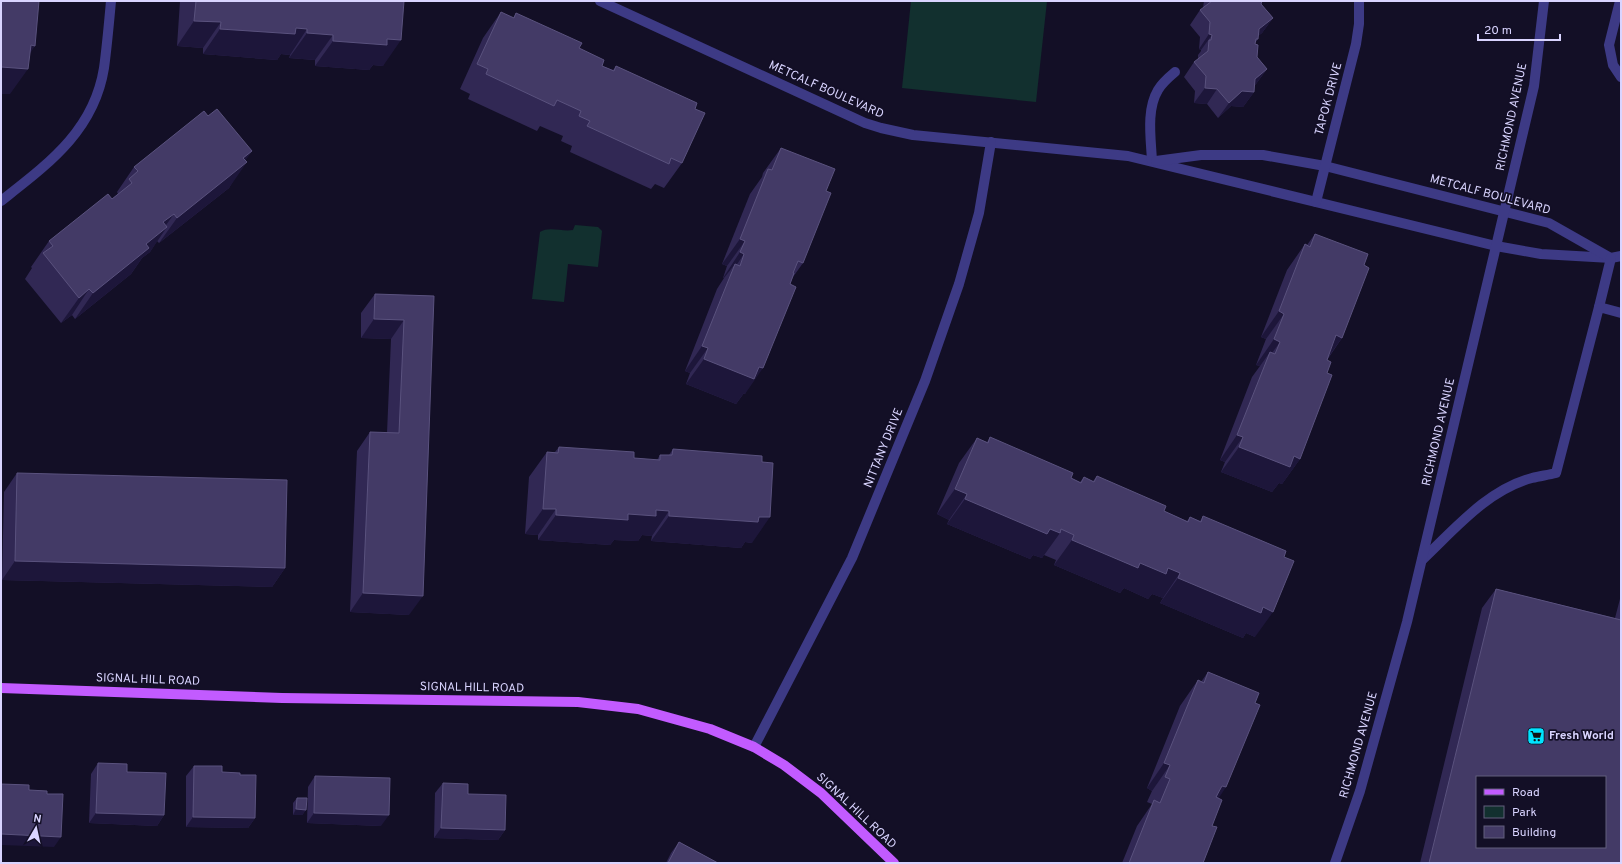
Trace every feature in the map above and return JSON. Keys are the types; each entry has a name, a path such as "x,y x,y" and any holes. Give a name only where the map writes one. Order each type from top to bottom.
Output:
{"main road":[{"name":"SIGNAL HILL ROAD","path":"1,688 282,698 578,702 644,710 710,729 754,747 784,765 821,793 894,863"}],"street":[{"path":"1,201 46,166 63,149 81,127 96,96 104,68 111,1"},
{"name":"METCALF BOULEVARD","path":"600,1 865,123 881,128 913,135 1113,154 1152,161 1496,246 1541,254 1616,257"},
{"name":"TAPOK DRIVE","path":"1316,202 1356,44 1359,24 1359,1"},
{"name":"RICHMOND AVENUE","path":"1335,863 1360,791 1407,622 1534,86 1544,1"},
{"path":"1620,1 1609,45 1612,65 1621,77"},
{"path":"1152,161 1151,114 1153,100 1158,89 1175,72"},
{"name":"NITTANY DRIVE","path":"754,747 852,558 925,381 959,284 977,220 991,142"},
{"name":"METCALF BOULEVARD","path":"1152,161 1194,155 1263,155 1325,166 1549,223 1616,257"},
{"path":"1422,560 1469,516 1502,491 1531,478 1556,474 1599,307 1616,257"},
{"path":"1599,307 1621,313"}],"green space":[{"path":"911,1 1047,1 1036,102 902,88"},
{"path":"575,225 598,227 602,231 598,267 568,264 564,302 532,299 540,232 547,229 573,230"}],"building":[{"path":"1,1 39,1 35,46 31,45 28,69 1,67"},
{"path":"196,1 404,1 401,40 387,39 387,45 333,41 333,35 307,33 307,29 296,28 295,34 220,29 221,22 194,21"},
{"path":"1212,1 1262,1 1261,4 1273,18 1259,29 1258,39 1256,39 1255,44 1258,45 1257,57 1267,69 1255,79 1254,92 1242,91 1229,103 1217,89 1205,88 1206,76 1194,62 1208,51 1209,40 1211,40 1212,35 1209,34 1210,22 1200,10"},
{"path":"501,12 514,18 516,13 582,43 579,48 604,60 602,66 614,71 616,66 697,103 695,109 705,113 682,163 671,158 669,164 587,126 590,121 579,116 581,111 557,100 554,106 486,74 488,69 477,64"},
{"path":"217,109 252,151 243,158 247,162 177,218 174,214 163,222 167,227 146,244 149,248 93,293 89,289 79,298 43,253 53,246 49,241 108,194 112,199 132,183 129,179 138,171 134,167 204,111 208,116"},
{"path":"781,148 835,169 826,191 831,193 803,263 798,261 793,273 790,284 796,287 763,368 759,367 754,379 704,359 708,348 702,346 735,264 740,266 744,254 740,252 745,241 740,239 768,169 772,170"},
{"path":"1315,234 1368,254 1364,265 1369,268 1342,338 1336,335 1327,360 1331,362 1327,373 1332,375 1300,459 1294,456 1290,467 1239,447 1243,437 1237,435 1270,352 1275,354 1280,342 1274,339 1284,314 1279,311 1305,244 1310,247"},
{"path":"375,294 434,296 423,596 363,593 370,432 399,433 404,320 374,319"},
{"path":"990,437 1073,473 1071,478 1081,483 1084,477 1094,482 1097,476 1166,506 1164,511 1188,522 1190,517 1201,522 1203,516 1286,551 1284,557 1294,561 1273,612 1263,607 1261,613 1178,578 1180,573 1168,568 1166,574 1140,563 1138,568 1072,540 1074,535 1061,529 1060,533 1050,529 1047,534 965,499 967,494 955,489 977,438 988,443"},
{"path":"559,447 634,452 634,458 660,460 660,455 672,455 673,449 762,456 762,462 773,463 770,517 759,517 758,522 669,516 669,511 656,510 656,516 628,514 628,520 556,515 556,509 543,509 547,452 558,453"},
{"path":"17,473 287,480 285,568 15,561"},
{"name":"Fresh World","path":"1496,589 1621,620 1621,863 1429,863"},
{"path":"1208,672 1259,693 1255,703 1260,705 1226,787 1222,786 1216,797 1222,800 1212,826 1217,827 1203,863 1129,863 1154,800 1160,803 1170,779 1165,777 1170,765 1164,763 1198,680 1204,683"},
{"path":"98,763 127,764 127,772 166,773 164,815 96,813"},
{"path":"194,766 222,766 222,772 240,773 240,775 256,775 255,818 193,817"},
{"path":"315,776 390,778 389,815 314,813"},
{"path":"443,783 468,784 468,794 506,795 505,830 441,828"},
{"path":"1,784 29,785 29,790 47,791 47,794 63,794 61,837 1,834"},
{"path":"297,798 307,798 306,810 296,809"},
{"path":"679,842 718,863 668,863"}],"place":[{"name":"Fresh World","path":"1536,736"}]}
